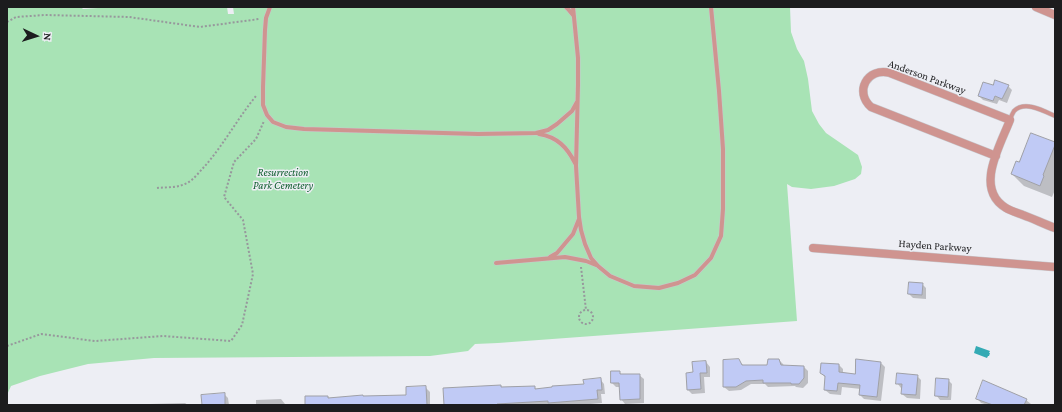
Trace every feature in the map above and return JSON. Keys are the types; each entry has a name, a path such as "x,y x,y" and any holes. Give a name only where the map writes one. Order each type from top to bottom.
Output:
{"street":[{"path":"1036,7 1055,15"},
{"name":"Anderson Parkway","path":"996,156 871,107 864,97 864,84 873,74 885,72 1010,120"},
{"path":"1010,120 991,173 991,187 996,199 1007,208 1055,228"},
{"name":"Hayden Parkway","path":"813,248 1055,267"}],"lane":[{"path":"270,7 266,18 263,105 267,115 274,122 286,127 304,129 478,134 536,133 548,130 557,124 572,111 578,102"},
{"path":"566,7 573,16"},
{"path":"573,7 578,58 576,166 579,217 585,244 591,258 610,276 634,286 659,288 678,283 695,275 711,258 721,236 723,209 723,149 711,7"},
{"path":"1010,120 1015,110 1029,106 1055,116"},
{"path":"536,133 548,136 564,147 571,155 576,166"},
{"path":"546,258 554,256 563,247 573,234 579,217"},
{"path":"496,263 564,257 581,260 598,266"}],"path":[{"path":"7,22 16,17 45,15 129,17 200,27 266,18"},
{"path":"157,188 186,184 196,176 216,152 263,87"},
{"path":"7,346 41,334 94,341 163,336 231,341 242,325 253,274 243,220 224,197 234,162 256,139 267,115"},
{"path":"7,238 7,262"},
{"path":"581,260 586,310"},
{"path":"586,310 592,313 593,317 591,322 587,324 582,322 579,317 581,313 586,310"}],"green space":[{"name":"Resurrection Park Cemetery","path":"7,7 81,7 83,9 113,7 227,7 228,14 234,14 233,7 790,7 791,32 797,49 804,61 812,111 826,133 858,155 862,167 861,174 855,179 834,186 811,189 792,187 787,184 797,321 475,344 468,351 430,356 154,358 88,364 40,376 11,386 7,395"}],"water":[{"path":"976,346 990,351 989,356 987,358 974,353"}],"building":[{"path":"995,80 1009,85 1002,99 995,96 993,101 978,96 983,82 993,85"},
{"path":"1031,133 1055,142 1040,186 1011,174 1016,161 1019,162"},
{"path":"909,282 923,283 922,295 908,294"},
{"path":"739,359 742,365 767,365 768,359 779,359 781,365 804,366 804,378 799,384 763,383 763,380 746,381 736,387 723,387 723,360"},
{"path":"856,359 881,362 877,397 859,395 860,385 838,383 837,391 824,390 825,376 820,373 821,363 839,364 839,372 855,374"},
{"path":"706,361 707,373 700,373 701,389 687,390 686,373 693,372 692,362"},
{"path":"611,371 620,371 620,374 640,374 640,399 620,400 619,383 611,383"},
{"path":"897,373 918,375 916,395 901,394 902,384 896,384"},
{"path":"601,378 602,390 597,390 598,399 497,405 444,405 443,388 501,385 501,387 535,386 535,389 552,386 584,384 583,380"},
{"path":"936,378 949,379 948,397 935,396"},
{"path":"983,380 1027,399 1024,405 993,405 976,399"},
{"path":"426,386 427,405 305,405 305,396 328,396 328,398 363,395 406,395 406,387"},
{"path":"225,393 225,405 202,405 201,395"}]}
